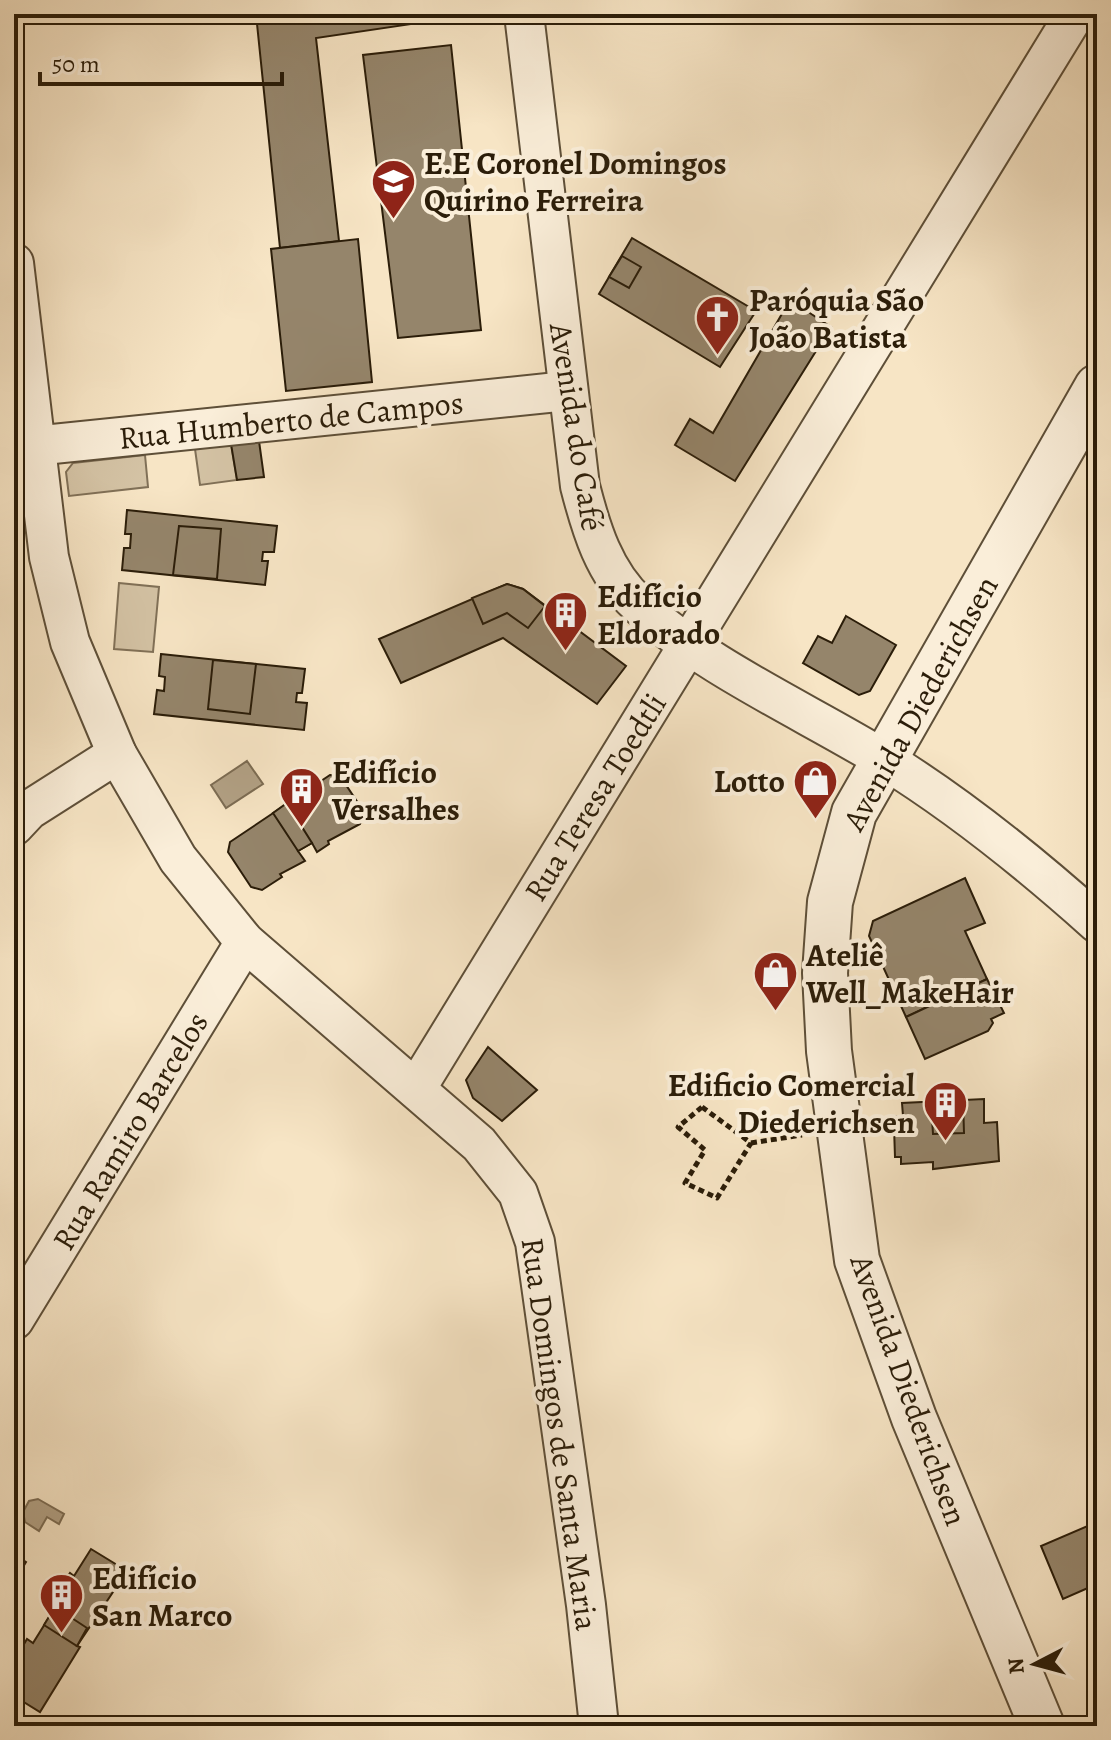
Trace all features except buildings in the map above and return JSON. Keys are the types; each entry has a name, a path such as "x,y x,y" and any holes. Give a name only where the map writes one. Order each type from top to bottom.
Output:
{"street":[{"name":"Avenida do Café","path":"524,14 567,391 580,486 596,546 636,603 690,644 884,759 1017,853 1097,923"},
{"name":"Rua Teresa Toedtli","path":"416,1089 1075,14"},
{"name":"Rua Domingos de Santa Maria","path":"14,263 24,447 63,615 79,667 117,754 178,859 245,942 351,1037 479,1144 518,1193 535,1242 586,1605 599,1726"},
{"name":"Avenida Diederichsen","path":"1042,1726 914,1418 857,1260 829,1051 825,973 830,902 849,826 884,759 1097,387"},
{"name":"Rua Humberto de Campos","path":"24,447 567,391"},
{"path":"14,826 29,810 117,754"},
{"name":"Rua Ramiro Barcelos","path":"14,1320 24,1281 245,942"}],"path":[{"path":"751,1143 717,1198 685,1183 705,1150 678,1127 702,1107 751,1143 839,1129"}],"shaded area":[{"path":"231,444 237,480 200,485 195,449"},
{"path":"145,455 148,487 69,496 66,472 73,463"},
{"path":"119,583 159,587 153,652 114,649"},
{"path":"247,761 263,784 226,808 211,785"},
{"path":"38,1499 64,1514 59,1524 47,1517 39,1531 25,1522 23,1512 29,1501"}],"place":[{"name":"E.E Coronel Domingos Quirino Ferreira","path":"393,220"},
{"name":"Paróquia São João Batista","path":"718,357"},
{"name":"Edifício Eldorado","path":"566,653"},
{"name":"Lotto","path":"816,820"},
{"name":"Edifício Versalhes","path":"301,829"},
{"name":"Ateliê Well_MakeHair","path":"775,1012"},
{"name":"Edificio Comercial Diederichsen","path":"946,1142"},
{"name":"Edifício San Marco","path":"61,1635"}]}
